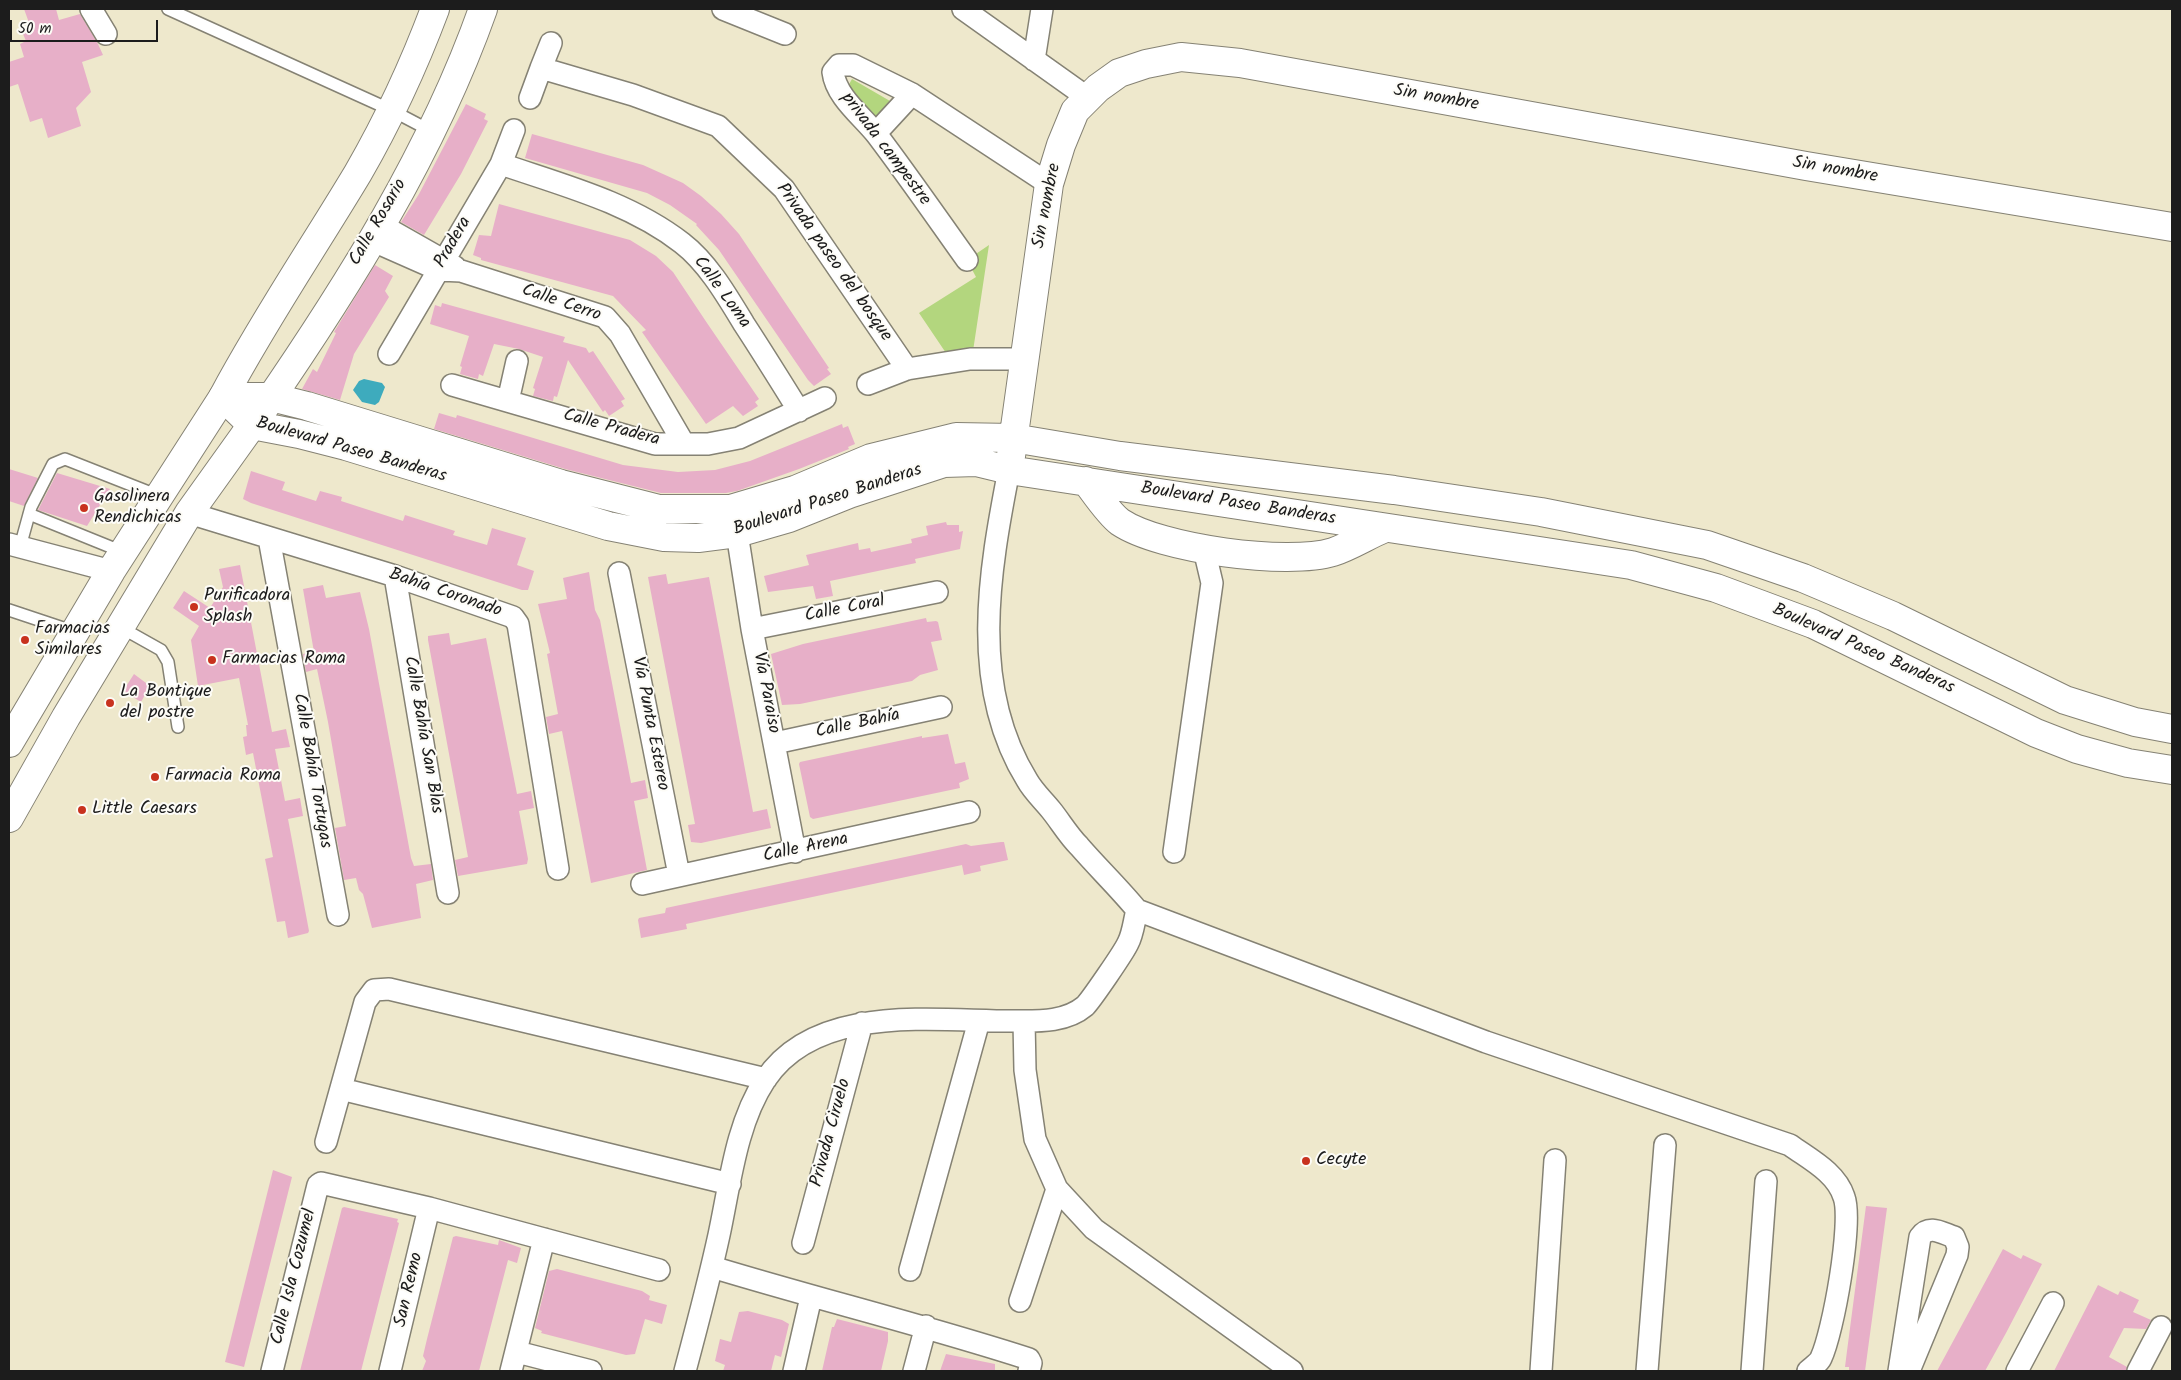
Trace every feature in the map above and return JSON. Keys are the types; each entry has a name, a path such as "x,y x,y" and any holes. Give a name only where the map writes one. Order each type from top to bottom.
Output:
{"main road":[{"path":"9,743 117,562 223,397 243,360 358,172 391,110 435,9"},
{"name":"Calle Rosario","path":"9,818 66,717 189,513 271,397 376,232 431,131 483,9"},
{"name":"Sin nombre","path":"1009,470 1023,359 1049,184 1061,145 1075,111 1088,98 1119,73 1146,64 1181,57 1240,63 1806,166 2172,227"},
{"name":"Boulevard Paseo Banderas","path":"223,397 271,397 561,484 659,509 731,509 795,490 871,458 956,437 1013,438 1120,456 1394,490 1541,512 1707,545 1803,578 1893,616 2065,700 2135,722 2172,728"},
{"name":"Boulevard Paseo Banderas","path":"223,397 252,425 346,446 608,526 664,537 698,538 737,533 789,518 849,494 944,463 976,462 1009,470 1631,565 1716,588 1814,624 2036,733 2069,746 2128,762 2172,770"},
{"path":"1086,482 1120,522 1161,540 1204,549 1276,558 1332,552 1385,528"}],"street":[{"path":"91,9 106,34"},
{"path":"723,9 785,34"},
{"path":"963,9 1088,98"},
{"path":"1034,60 1042,9"},
{"path":"530,98 551,43"},
{"name":"privada campestre","path":"968,260 876,133 834,82 833,72 838,65 853,64 912,94 1049,184"},
{"name":"Privada paseo del bosque","path":"541,68 633,95 718,126 784,189 907,369"},
{"path":"876,133 912,94"},
{"name":"Pradera","path":"389,354 448,267 500,164 514,130"},
{"name":"Calle Loma","path":"500,164 612,204 647,219 683,244 707,269 729,300 799,411"},
{"name":"Calle Cerro","path":"376,232 448,267 605,318 620,334 684,444"},
{"path":"868,384 907,369 970,358 1023,359"},
{"path":"508,401 517,361"},
{"name":"Calle Pradera","path":"452,385 655,444 708,444 739,438 825,398"},
{"path":"1009,470 992,568 989,614 990,664 1004,732 1027,781 1077,845 1119,888 1137,910 1486,1042 1790,1145 1829,1173 1844,1196 1847,1220 1833,1321 1821,1360 1808,1371"},
{"name":"Bahía Coronado","path":"189,513 395,576 516,620 558,869"},
{"name":"Vía Paraiso","path":"737,533 752,629 795,852"},
{"name":"Calle Bahía Tortugas","path":"269,538 338,915"},
{"path":"14,545 117,562"},
{"path":"1174,852 1212,583 1204,549"},
{"path":"1212,583 1236,553"},
{"name":"Vía Punta Estereo","path":"620,573 679,875"},
{"name":"Calle Bahía San Blas","path":"395,576 448,893"},
{"name":"Calle Coral","path":"752,629 938,592"},
{"name":"Calle Bahía","path":"775,743 941,707"},
{"name":"Calle Arena","path":"642,884 795,852 969,812"},
{"path":"685,1371 712,1267 741,1137 751,1105 766,1079 792,1051 810,1040 833,1030 862,1023 1042,1021 1065,1017 1085,1006 1128,944 1137,910"},
{"path":"326,1142 365,1002 374,990 389,989 766,1079"},
{"path":"910,1270 979,1021"},
{"path":"1024,1021 1025,1070 1035,1140 1056,1189 1094,1229 1292,1371"},
{"name":"Privada Ciruelo","path":"803,1243 862,1023"},
{"path":"341,1089 730,1184"},
{"path":"1646,1371 1665,1145"},
{"path":"1541,1371 1555,1160"},
{"path":"1752,1371 1766,1181"},
{"name":"Calle Isla Cozumel","path":"272,1371 319,1183 429,1208"},
{"path":"1020,1302 1056,1189"},
{"path":"429,1208 660,1270"},
{"name":"San Remo","path":"390,1371 429,1208"},
{"path":"1899,1371 1920,1237 1924,1232 1932,1229 1954,1238 1958,1247 1957,1255 1909,1371"},
{"path":"544,1239 514,1362 591,1371"},
{"path":"712,1267 811,1297 926,1326 1030,1366"},
{"path":"794,1371 811,1297"},
{"path":"2017,1371 2053,1303"},
{"path":"914,1371 926,1326"},
{"path":"2138,1371 2161,1327"}],"lane":[{"path":"168,9 391,110 431,131"},
{"path":"14,545 52,464 65,459 159,496"},
{"path":"29,514 117,562"},
{"path":"9,610 75,632"},
{"path":"120,627 161,650 168,662 178,727"}],"green space":[{"path":"852,79 890,101 877,119 847,88"},
{"path":"989,245 973,351 946,353 919,313 976,277 967,260"}],"water":[{"path":"364,379 382,383 385,387 379,402 375,405 362,402 353,390 359,381"}],"building":[{"path":"24,9 56,9 59,20 80,14 103,55 82,62 91,92 76,108 81,126 48,138 42,118 30,122 18,84 9,87 9,62 24,57 20,44 26,41 23,34 32,31"},
{"path":"466,104 486,114 484,119 488,121 461,174 424,235 401,222 419,194"},
{"path":"532,134 643,165 683,183 701,196 739,234 829,368 827,369 831,374 814,386 808,380 719,250 697,224 670,205 647,193 525,158"},
{"path":"499,204 630,240 656,256 673,272 759,399 755,402 758,406 743,416 733,406 706,424 642,332 646,330 613,296 481,260 481,258 473,255 479,235 491,236"},
{"path":"375,265 393,276 385,291 389,297 354,354 340,400 302,389 313,369 317,372 336,333 334,332"},
{"path":"442,303 565,337 563,342 586,348 589,353 593,351 625,399 621,401 624,406 609,416 605,410 603,412 568,360 557,397 554,396 553,401 533,396 535,389 533,388 543,357 519,349 494,344 483,376 479,374 478,379 460,374 462,367 460,366 469,336 430,324 435,305 441,307"},
{"path":"439,413 456,418 457,415 623,465 678,472 715,470 750,461 842,424 843,428 848,426 855,444 848,447 849,449 799,469 737,491 726,493 661,493 565,469 434,429"},
{"path":"9,469 38,478 24,506 9,501"},
{"path":"251,471 285,482 282,490 316,501 320,491 342,497 341,501 403,521 405,515 455,531 453,535 487,545 492,528 526,538 517,565 534,571 528,590 522,590 251,503 243,499"},
{"path":"57,473 110,489 87,526 38,510"},
{"path":"946,522 947,525 959,525 959,532 963,531 960,549 915,559 916,563 830,581 833,596 816,599 813,586 768,592 764,576 809,565 806,555 858,543 859,550 870,548 871,552 912,543 911,539 928,535 926,526"},
{"path":"240,565 272,732 286,729 290,747 275,749 285,801 300,798 303,816 288,819 309,931 308,933 288,938 285,921 277,922 265,859 273,857 253,753 246,755 243,737 247,736 246,725 248,725 239,678 198,686 191,640 199,626 173,608 184,591 210,608 223,587 219,569"},
{"path":"589,572 595,610 600,620 631,783 645,780 648,798 634,801 647,870 591,883 562,731 549,734 546,717 558,714 547,654 550,653 538,604 567,599 563,578"},
{"path":"666,574 668,584 709,577 753,812 767,809 771,828 701,843 691,842 688,825 695,824 648,577"},
{"path":"323,585 326,598 360,592 369,629 411,858 414,866 431,864 433,880 416,884 421,918 372,928 363,894 359,890 356,878 344,880 335,828 346,826 328,722 317,669 306,672 303,654 314,652 303,589"},
{"path":"926,618 927,622 938,622 942,640 931,642 938,670 920,675 912,681 800,704 782,705 771,654 803,644"},
{"path":"449,633 451,645 486,638 517,794 531,791 534,808 519,811 528,859 527,864 458,876 455,860 468,857 428,640 428,636"},
{"path":"134,674 150,686 141,702 123,691"},
{"path":"948,734 955,764 965,762 969,779 959,783 960,788 813,819 810,817 800,762 922,736 922,738"},
{"path":"1004,842 1008,860 980,866 981,871 964,875 962,865 686,924 687,929 641,938 639,918 665,913 666,908 966,844 971,846"},
{"path":"273,1170 292,1177 244,1367 225,1362"},
{"path":"1866,1206 1887,1208 1865,1371 1849,1371 1849,1367 1845,1367"},
{"path":"342,1208 398,1219 397,1222 399,1223 361,1371 300,1371"},
{"path":"456,1236 498,1245 499,1240 521,1248 517,1263 508,1260 479,1371 422,1371 426,1361 423,1356 427,1339 453,1237"},
{"path":"2003,1249 2021,1259 2023,1255 2042,1264 2006,1333 1985,1371 1937,1371"},
{"path":"557,1269 642,1291 650,1296 649,1300 667,1305 662,1324 645,1319 635,1354 626,1355 541,1333 542,1331 535,1328 549,1271"},
{"path":"2098,1285 2118,1295 2120,1291 2139,1300 2133,1312 2151,1320 2146,1329 2124,1328 2109,1357 2127,1367 2126,1371 2054,1371"},
{"path":"748,1311 782,1320 789,1324 781,1357 775,1355 771,1371 723,1371 725,1365 715,1361 720,1339 731,1342 739,1312"},
{"path":"837,1319 888,1332 888,1341 881,1371 822,1371 832,1327 834,1327"},
{"path":"946,1354 995,1364 995,1371 940,1371"}],"place":[{"name":"Gasolinera Rendichicas","path":"84,508"},
{"name":"Purificadora Splash","path":"194,607"},
{"name":"Farmacias Similares","path":"25,640"},
{"name":"Farmacias Roma","path":"212,660"},
{"name":"La Bontique del postre","path":"110,703"},
{"name":"Farmacia Roma","path":"155,777"},
{"name":"Little Caesars","path":"82,810"},
{"name":"Cecyte","path":"1306,1161"}]}
